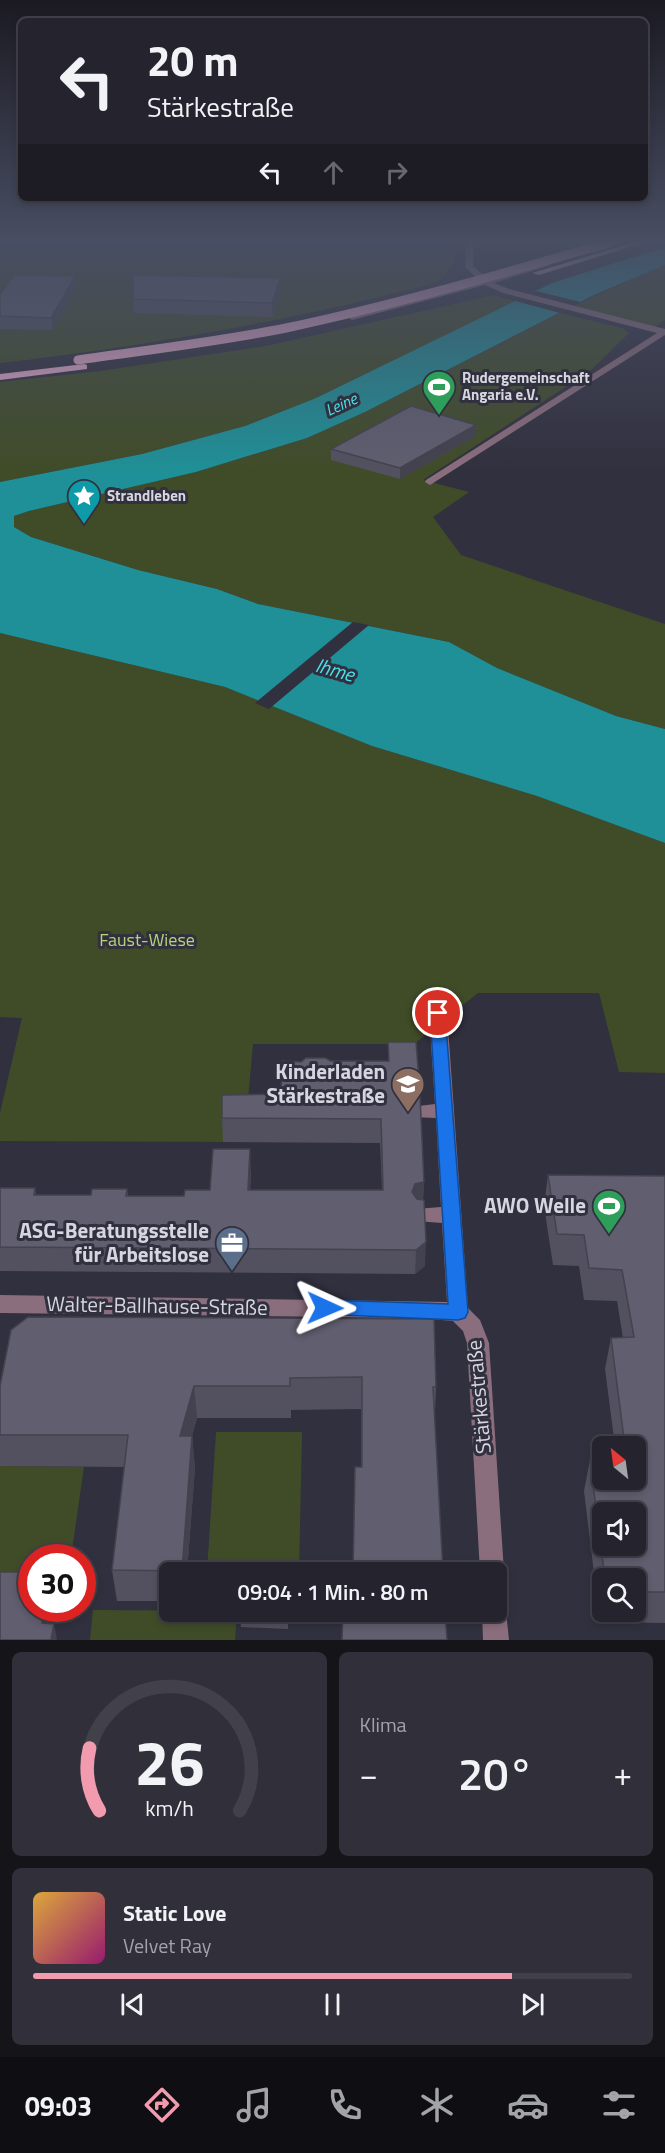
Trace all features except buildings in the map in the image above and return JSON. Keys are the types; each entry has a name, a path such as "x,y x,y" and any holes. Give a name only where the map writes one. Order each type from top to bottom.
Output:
{"main road":[{"path":"0,377 320,320"},
{"path":"0,368 81,363 322,328 357,320"}],"street":[{"path":"95,362 339,320"},
{"path":"617,320 664,332"},
{"path":"652,329 665,320"},
{"path":"430,482 664,332"},
{"path":"438,1013 458,1312"},
{"path":"418,1112 444,1111"},
{"path":"423,1215 452,1215"},
{"name":"Walter-Ballhause-Straße","path":"0,1304 428,1309 458,1312"},
{"name":"Stärkestraße","path":"458,1312 472,1326 478,1343 491,1562"},
{"path":"495,1622 496,1640"}],"green space":[{"path":"0,320 277,320 110,349 0,363"},
{"path":"384,320 477,320 316,398 245,426 142,454 0,482 0,382 100,371 266,346"},
{"path":"547,320 587,320 622,328 629,333 590,371 423,480 469,492 433,517 461,555 665,624 665,729 616,716 497,668 449,642 258,604 217,589 138,570 31,537 14,527 14,516 29,511 196,472 307,438 365,412"},
{"path":"617,320 665,320 652,329"},
{"name":"Faust-Wiese","path":"0,633 225,687 372,746 537,796 665,843 665,1073 619,1072 599,993 478,993 414,1044 253,1044 244,1142 0,1141 0,1113 22,1018 0,1017"},
{"path":"216,1432 302,1432 299,1562 208,1562"},
{"path":"0,1466 84,1467 73,1544 18,1544 18,1600 0,1600"},
{"path":"96,1610 159,1610 159,1622 236,1622 235,1640 90,1640 92,1622 96,1622"}],"water":[{"path":"477,320 546,320 365,412 307,438 196,472 29,511 14,516 14,527 31,537 138,570 217,589 258,604 449,642 497,668 616,716 665,729 665,843 537,796 372,746 225,687 0,633 0,482 142,454 245,426 316,398"}],"pier":[{"path":"353,622 369,625 269,709 255,703"}],"place":[{"name":"Rudergemeinschaft Angaria e.V.","path":"439,416"},
{"name":"Strandleben","path":"84,525"},
{"name":"Kinderladen Stärkestraße","path":"408,1113"},
{"name":"AWO Welle","path":"609,1235"},
{"name":"ASG-Beratungsstelle für Arbeitslose","path":"232,1272"}],"route":[{"path":"325,1308 458,1312 438,1013"}],"water label":[{"name":"Leine","path":"341,404"},
{"name":"Ihme","path":"335,670"}]}
